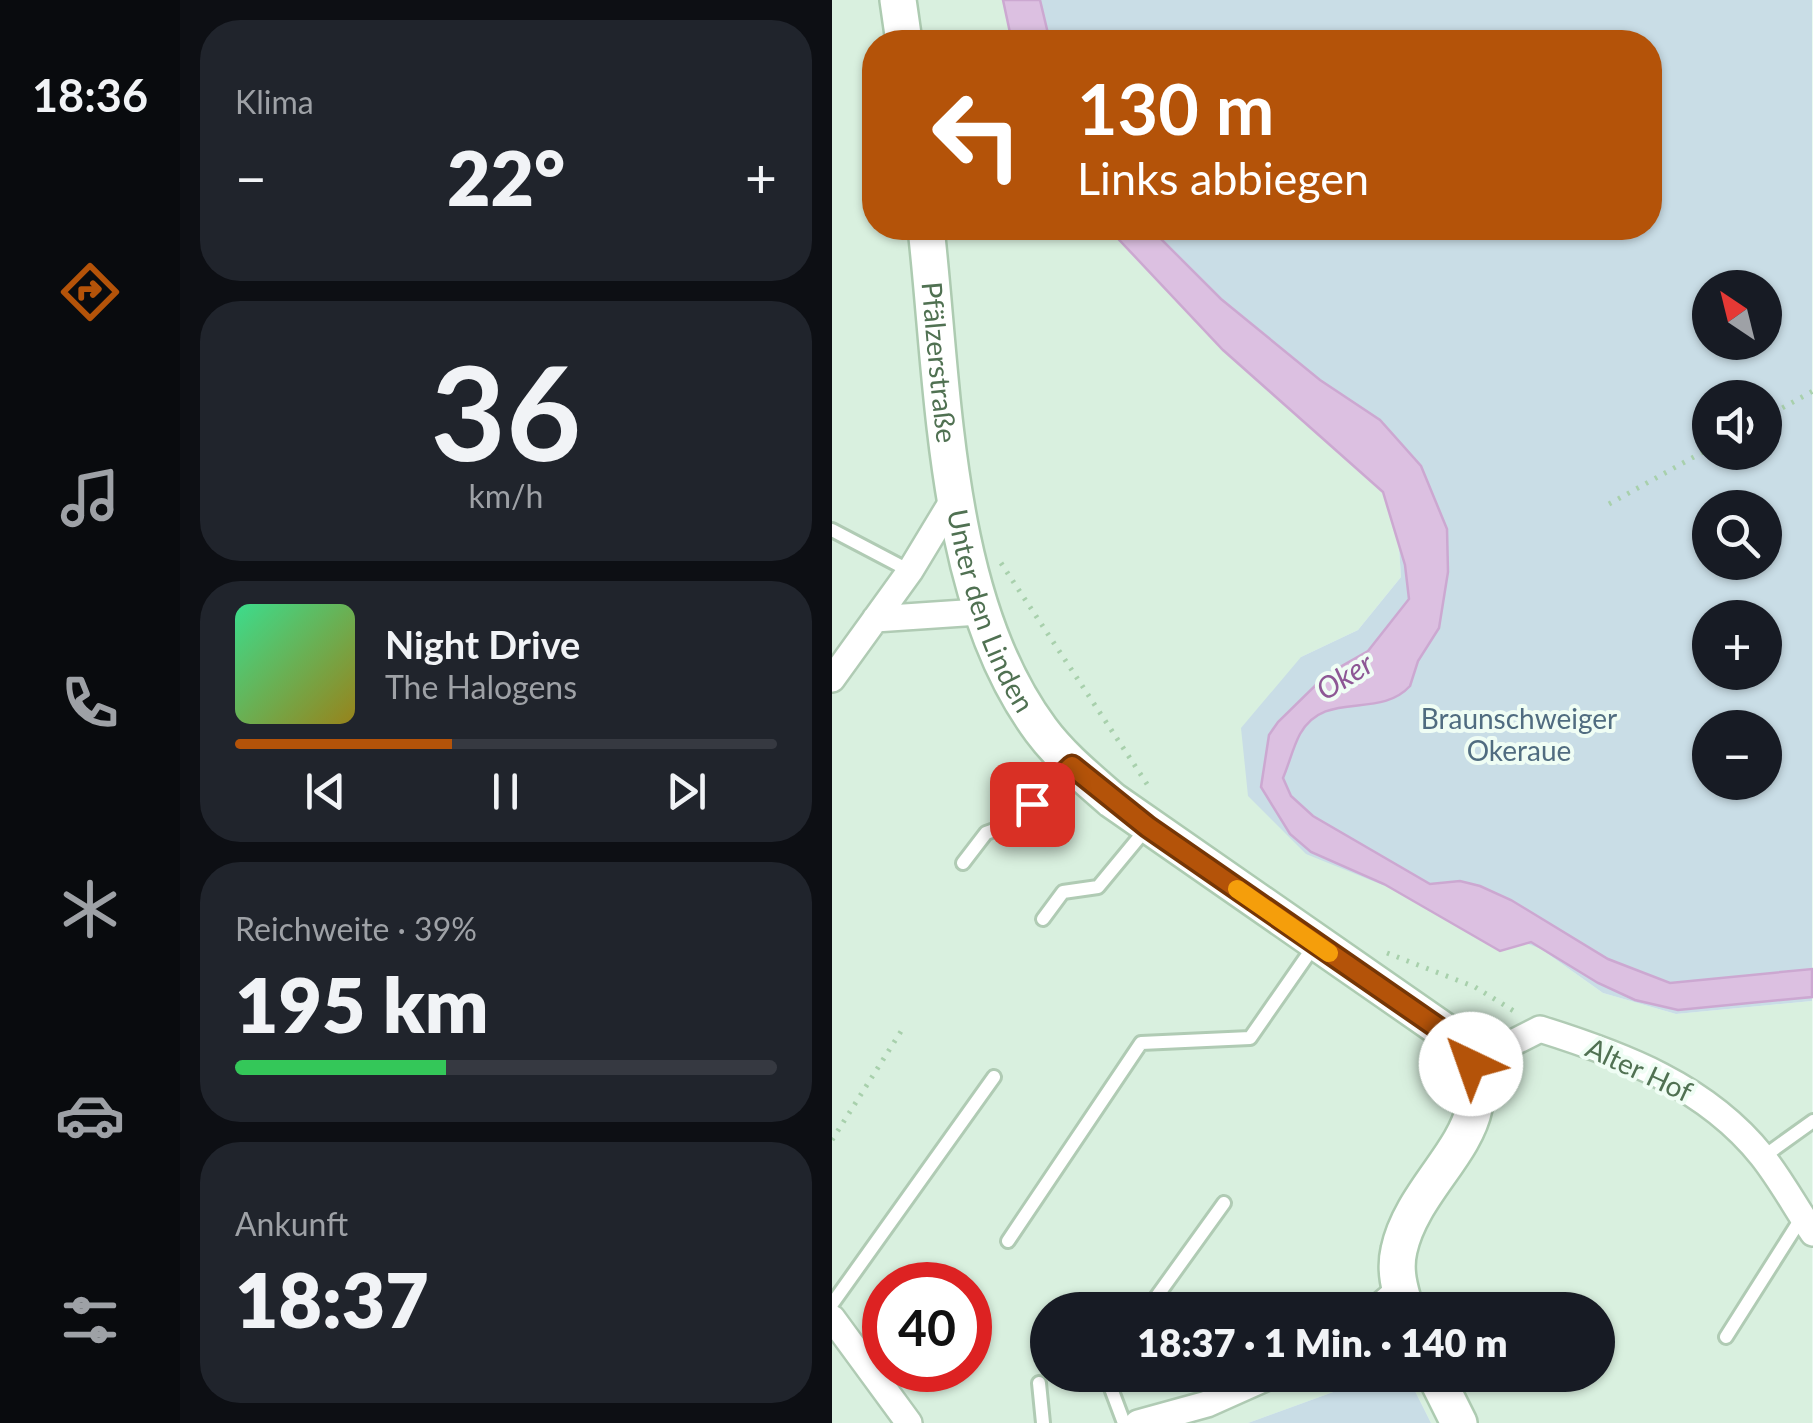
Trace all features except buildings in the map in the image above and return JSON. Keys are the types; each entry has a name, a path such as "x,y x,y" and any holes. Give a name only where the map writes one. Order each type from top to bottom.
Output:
{"street":[{"path":"898,0 902,30"},
{"name":"Pfälzerstraße","path":"927,240 956,495"},
{"path":"832,679 910,571 956,495"},
{"name":"Unter den Linden","path":"956,495 979,612 1021,700 1072,766 1151,812 1315,944 1447,1034 1471,1064"},
{"path":"875,619 979,612"},
{"path":"1395,1292 1402,1239 1420,1202 1463,1137 1475,1108 1477,1089 1471,1064 1540,1029"},
{"name":"Alter Hof","path":"1540,1029 1602,1048 1675,1083 1722,1115 1763,1157 1807,1225"},
{"path":"832,1318 909,1423"},
{"path":"1138,1423 1233,1392"},
{"path":"1444,1392 1459,1423"}],"lane":[{"path":"832,530 910,571"},
{"path":"964,863 986,834 1012,824 1072,766"},
{"path":"1043,919 1063,892 1098,888 1151,812"},
{"path":"1008,1240 1141,1043 1250,1038 1315,944"},
{"path":"832,1304 994,1077"},
{"path":"1763,1157 1812,1121"},
{"path":"1161,1292 1224,1203"},
{"path":"1726,1336 1807,1225"},
{"path":"1040,1392 1042,1423"},
{"path":"1112,1392 1124,1423"}],"path":[{"path":"1782,408 1812,391"},
{"path":"1609,504 1692,458"},
{"path":"998,558 1151,812"},
{"path":"1379,950 1475,987 1540,1029"},
{"path":"832,1140 906,1025"}],"shaded area":[{"path":"832,0 1009,0 1018,30 862,30 862,240 1128,240 1395,487 1401,577 1358,630 1301,657 1541,949 1603,993 1676,1014 1812,1001 1812,1423 1431,1423 1416,1392 1615,1392 1615,1292 1030,1292 1030,1392 1333,1392 1248,1423 832,1423"}],"green space":[{"name":"Braunschweiger Okeraue","path":"1009,0 1812,0 1812,1001 1676,1014 1603,993 1541,949 1306,854 1248,796 1241,728 1301,657 1358,630 1401,577 1395,487 1128,240 1662,240 1662,30 1018,30"},
{"path":"1333,1392 1416,1392 1431,1423 1248,1423"}],"water":[{"path":"1003,0 1040,0 1047,30 1009,30"},
{"name":"Oker","path":"1119,240 1162,240 1221,299 1320,380 1380,420 1421,466 1447,529 1448,572 1439,628 1418,661 1410,686 1383,702 1338,708 1311,720 1300,734 1283,778 1291,796 1313,816 1430,884 1460,881 1480,886 1511,900 1608,959 1670,983 1812,969 1812,997 1678,1010 1635,1000 1598,983 1531,942 1500,951 1384,884 1311,852 1290,834 1261,787 1269,735 1326,675 1368,651 1409,599 1405,565 1383,492 1223,350"}],"slow traffic":[{"path":"1237,889 1329,953"}],"route":[{"path":"1032,804 1072,766 1148,827 1447,1034 1471,1064"}]}
